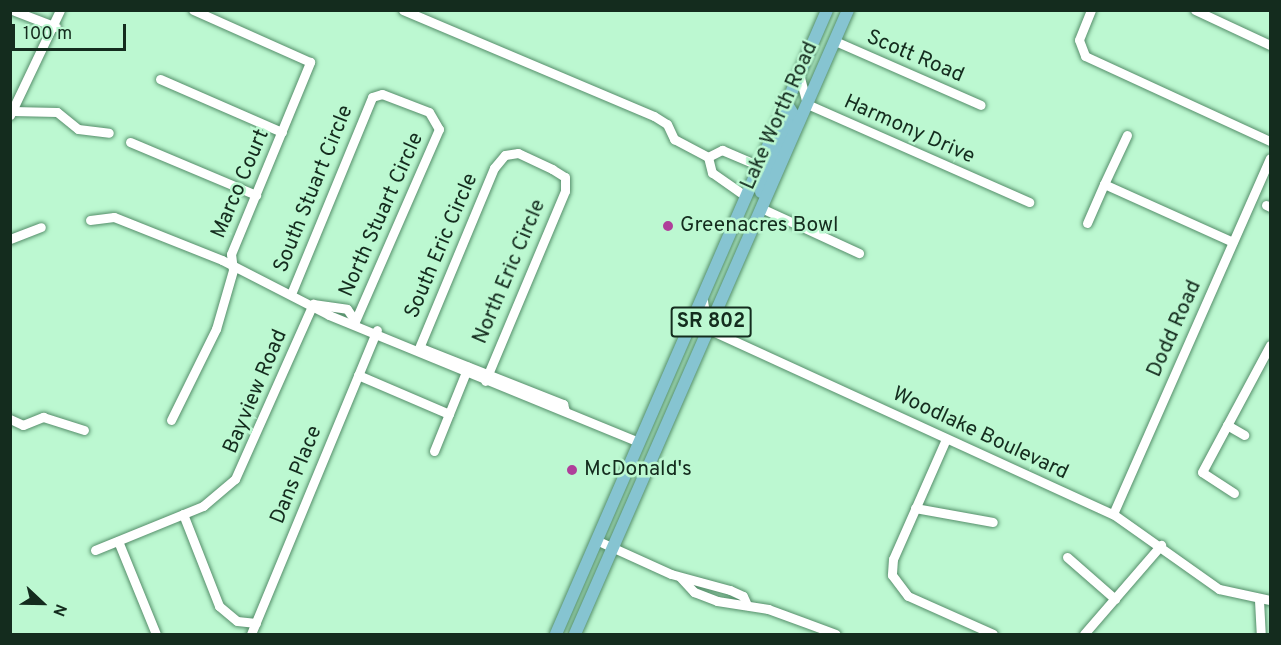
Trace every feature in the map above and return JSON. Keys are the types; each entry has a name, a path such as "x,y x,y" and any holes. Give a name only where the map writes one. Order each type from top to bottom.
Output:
{"main road":[{"name":"Lake Worth Road","path":"556,634 704,284 827,10"},
{"path":"835,41 841,10"},
{"name":"Lake Worth Road","path":"575,634 848,10"},
{"path":"760,208 761,186 793,114 785,101"}],"street":[{"path":"12,10 56,27"},
{"path":"60,10 56,27 11,113 57,112 78,129 109,133"},
{"name":"Marco Court","path":"171,420 216,329 233,270 231,254 310,62 192,10"},
{"path":"403,10 654,116 667,124 674,139 708,158 712,173 744,195"},
{"path":"1091,10 1079,40 1085,56 1270,141"},
{"path":"1195,10 1270,45"},
{"name":"Scott Road","path":"835,41 981,105"},
{"path":"798,71 807,104"},
{"path":"160,79 282,132"},
{"name":"North Stuart Circle","path":"355,321 439,129 429,112 382,94 372,98"},
{"name":"South Stuart Circle","path":"291,294 372,98"},
{"name":"Harmony Drive","path":"807,104 1029,202"},
{"path":"1087,223 1126,135"},
{"path":"130,142 256,195"},
{"path":"708,158 722,150 757,165"},
{"name":"North Eric Circle","path":"486,376 565,191 565,177 518,153 501,160"},
{"name":"Dodd Road","path":"1113,514 1270,158"},
{"name":"South Eric Circle","path":"419,348 501,160"},
{"path":"1104,184 1233,242"},
{"path":"760,208 859,253"},
{"path":"90,220 114,217 222,260 233,270 313,304 347,309 355,321 486,376 555,412 565,411 636,441"},
{"path":"10,239 41,227"},
{"path":"704,284 708,329"},
{"name":"Bayview Road","path":"95,550 183,514 224,491 247,462 313,304"},
{"name":"Woodlake Boulevard","path":"708,329 1113,514 1161,545 1209,584 1260,600 1270,600"},
{"name":"Dans Place","path":"251,634 377,330"},
{"path":"1234,493 1202,472 1270,345"},
{"path":"434,451 467,368"},
{"path":"358,375 449,414"},
{"path":"10,419 23,425 43,417 84,430"},
{"path":"1227,425 1245,435"},
{"path":"946,439 892,564 896,585 993,634"},
{"path":"915,508 993,522"},
{"path":"183,514 219,606 237,621 256,623"},
{"path":"596,540 680,577 730,590 743,596 747,605"},
{"path":"118,541 156,634"},
{"path":"1084,634 1161,545"},
{"path":"1067,557 1115,599"},
{"path":"680,577 694,592 747,605 836,634"},
{"path":"1260,600 1261,634"}],"place":[{"name":"Greenacres Bowl","path":"668,226"},
{"name":"McDonald's","path":"572,470"}]}
